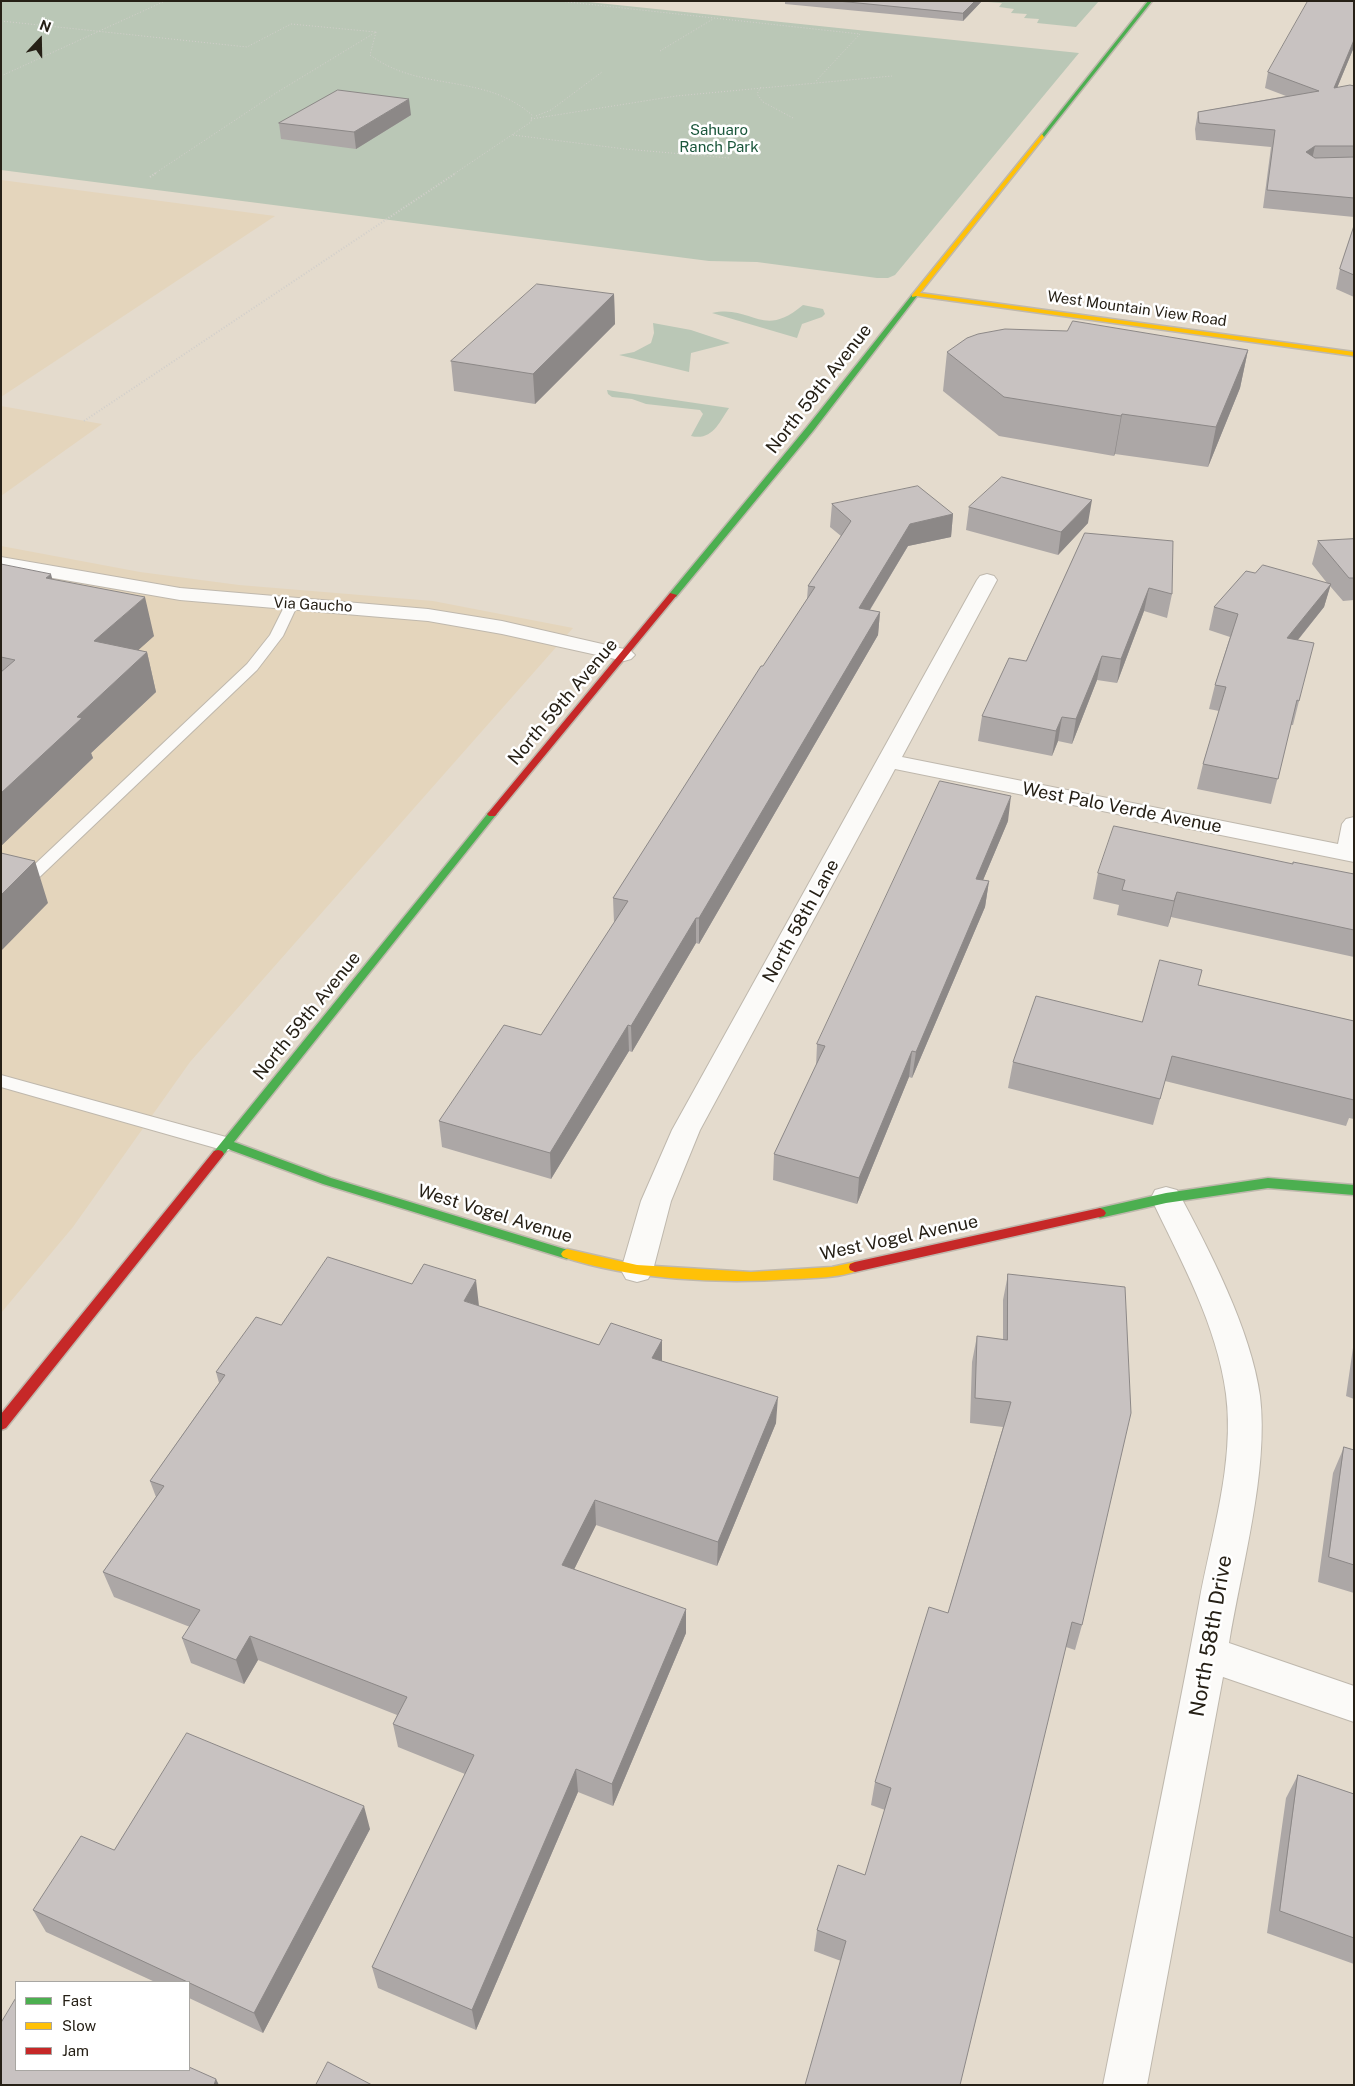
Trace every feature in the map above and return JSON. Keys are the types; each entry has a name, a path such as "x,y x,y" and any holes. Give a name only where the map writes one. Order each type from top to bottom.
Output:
{"main road":[{"name":"North 59th Avenue","path":"1,1424 459,855 810,429 1150,1"},
{"name":"West Mountain View Road","path":"916,294 1354,354"},
{"name":"West Vogel Avenue","path":"226,1144 327,1181 488,1232 566,1254 637,1270 750,1277 832,1272 1166,1198 1268,1183 1354,1190"}],"street":[{"name":"Via Gaucho","path":"1,562 138,589 292,604 390,610 429,615 488,624 624,655"},
{"name":"North 58th Lane","path":"637,1270 656,1201 686,1130 987,580"},
{"name":"West Palo Verde Avenue","path":"889,761 1351,854"},
{"path":"1351,854 1354,824"},
{"name":"North 58th Drive","path":"1125,2085 1208,1654 1237,1488 1245,1425 1239,1372 1228,1339 1166,1198"},
{"path":"1208,1654 1354,1704"}],"lane":[{"path":"18,888 252,667 276,636 292,604"},
{"path":"1,1081 226,1144"}],"path":[{"path":"1,76 165,1"},
{"path":"558,1 860,34 815,82"},
{"path":"660,51 713,18"},
{"path":"1,21 248,46 291,24 376,32"},
{"path":"84,420 108,407 530,122 532,115 521,105 495,92 413,75 379,64 370,56 371,45 376,32"},
{"path":"150,177 259,104 376,32"},
{"path":"531,118 551,110 602,72"},
{"path":"531,118 676,96 892,76"},
{"path":"762,87 757,94 762,102 793,118"},
{"path":"513,135 634,150 729,158"}],"shaded area":[{"path":"1,180 275,216 1,397"},
{"path":"1,406 102,424 1,496"},
{"path":"1,546 140,572 239,585 433,601 573,628 190,1062 73,1227 1,1313"}],"green space":[{"name":"Sahuaro Ranch Park","path":"1,1 579,1 1079,53 895,275 888,278 877,278 757,262 709,261 1,170"},
{"path":"1099,1 1076,27 1037,23 1039,19 1024,18 1027,14 1011,13 1014,9 999,7 1002,3 988,2"},
{"path":"803,305 823,309 825,314 822,317 802,324 797,338 712,313 737,313 767,321 777,320 789,315"},
{"path":"653,323 691,330 730,343 691,353 689,372 619,355 634,352 651,343 654,333"},
{"path":"607,390 729,408 718,425 710,433 698,437 691,436 703,414 700,410 646,404 632,399 612,397 608,394"}],"building":[{"path":"838,1 975,1 963,13"},
{"path":"1308,1 1354,1 1354,40 1334,88 1354,86 1354,146 1315,146 1306,152 1315,158 1354,157 1354,198 1267,190 1275,130 1199,123 1198,112 1319,91 1268,72"},
{"path":"338,90 409,99 354,132 279,123"},
{"path":"1354,226 1354,275 1340,269"},
{"path":"537,284 614,294 533,374 451,361"},
{"path":"1073,321 1248,350 1216,427 1122,414 1121,416 1004,397 947,352 967,338 978,334 1005,329 1067,331"},
{"path":"1002,477 1092,500 1061,532 969,507"},
{"path":"918,486 953,514 910,524 859,608 880,612 699,918 696,918 631,1026 628,1025 550,1153 439,1121 504,1025 541,1035 628,901 613,898 761,666 763,666 815,587 808,586 851,521 832,504"},
{"path":"1085,533 1173,541 1172,594 1149,588 1121,659 1102,656 1076,719 1062,717 1056,731 982,716 1009,658 1026,661"},
{"path":"1354,539 1354,578 1349,578 1318,541"},
{"path":"1,564 51,574 46,578 145,597 94,641 147,652 77,717 82,718 1,793 1,672 15,660 1,657"},
{"path":"1263,565 1331,584 1287,638 1314,643 1299,701 1297,700 1278,779 1203,764 1226,687 1215,685 1238,614 1214,607 1246,571 1255,573"},
{"path":"940,781 1011,796 976,879 989,881 916,1052 912,1051 859,1178 774,1154 825,1046 817,1044"},
{"path":"1114,826 1293,864 1293,862 1354,874 1354,930 1177,892 1174,901 1122,890 1125,880 1098,873"},
{"path":"1,853 35,861 1,895"},
{"path":"1160,960 1202,970 1198,985 1354,1021 1354,1100 1172,1056 1160,1099 1013,1062 1036,996 1142,1022"},
{"path":"328,1257 412,1284 424,1264 476,1280 464,1301 599,1345 611,1323 662,1340 652,1358 778,1397 718,1542 595,1500 562,1565 686,1609 612,1784 576,1769 472,2010 372,1967 474,1755 393,1724 407,1697 250,1636 236,1660 182,1638 200,1610 103,1572 164,1486 150,1481 225,1375 216,1372 256,1317 281,1325"},
{"path":"1008,1274 1125,1287 1131,1413 1082,1625 1072,1622 960,2085 805,2085 846,1941 817,1930 838,1865 865,1875 891,1788 875,1782 929,1607 948,1613 1011,1402 975,1398 977,1336 1007,1340"},
{"path":"1344,1447 1354,1450 1354,1565 1329,1557"},
{"path":"187,1733 364,1806 254,2013 190,1983 190,1981 185,1981 33,1910 81,1836 114,1850"},
{"path":"1298,1775 1354,1794 1354,1938 1280,1911"},
{"path":"15,2000 15,2071 190,2071 190,2067 216,2079 214,2085 1,2085 1,2023"},
{"path":"328,2062 372,2085 316,2085"}],"traffic: fast":[{"path":"1042,136 1150,1"},
{"path":"673,595 810,429 914,296"},
{"path":"218,1154 492,814"},
{"path":"226,1144 327,1181 567,1254"},
{"path":"1100,1213 1166,1198 1268,1183 1354,1190"}],"traffic: slow":[{"path":"914,296 1042,136"},
{"path":"916,294 1354,354"},
{"path":"567,1254 637,1270 751,1277 832,1272 855,1267"}],"traffic: jam":[{"path":"492,814 673,595"},
{"path":"1,1424 218,1154"},
{"path":"855,1267 1100,1213"}]}
